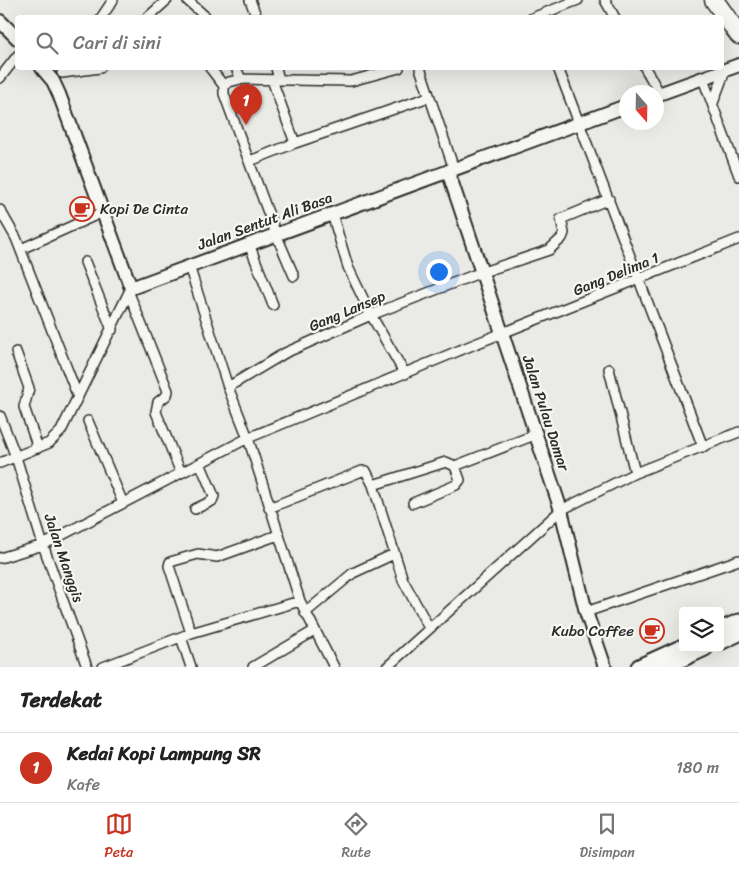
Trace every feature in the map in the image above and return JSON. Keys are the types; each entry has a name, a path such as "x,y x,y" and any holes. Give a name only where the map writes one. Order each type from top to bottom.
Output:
{"highway":[{"path":"714,0 739,35"},
{"path":"728,0 739,14"}],"main road":[{"path":"724,628 739,622"},
{"path":"724,640 739,633"},
{"path":"639,667 679,649"},
{"path":"664,667 697,652"}],"street":[{"path":"103,15 113,0"},
{"path":"150,15 167,0"},
{"path":"187,0 203,15"},
{"path":"250,0 257,15"},
{"path":"540,15 578,0"},
{"path":"605,0 613,15"},
{"path":"0,21 15,36"},
{"path":"0,78 15,59"},
{"path":"664,93 739,65"},
{"path":"48,70 61,74 87,70"},
{"path":"212,70 224,86 224,94 276,234 294,276"},
{"path":"237,70 241,79"},
{"path":"276,70 276,80 295,142"},
{"path":"224,86 229,82 241,79 351,81 392,70"},
{"path":"421,70 451,170"},
{"path":"559,70 581,123 638,279 703,446"},
{"path":"646,70 653,85"},
{"path":"713,103 725,71"},
{"path":"61,74 103,212 168,391 167,395 158,402 156,412 181,473"},
{"path":"703,78 739,176"},
{"path":"250,161 295,142 430,97"},
{"name":"Jalan Sentut Ali Basa","path":"130,290 189,266 619,109"},
{"name":"Jalan Pulau Damar","path":"451,170 482,272 561,510 586,612 604,667"},
{"name":"Gang Lansep","path":"228,387 285,353 371,315 554,246 564,233 561,219 609,199"},
{"path":"0,210 20,249 78,397"},
{"path":"20,249 103,212"},
{"path":"332,214 348,267 371,315 405,374"},
{"name":"Gang Delima 1","path":"0,558 43,544 248,438 739,239"},
{"path":"249,244 273,305"},
{"path":"85,262 112,330"},
{"path":"189,266 228,387 248,438 300,601 334,667"},
{"path":"0,463 49,443 61,431 130,290"},
{"path":"16,352 29,388 24,407 38,448"},
{"path":"609,369 636,473"},
{"name":"Jalan Manggis","path":"0,416 16,457 43,544 87,667"},
{"path":"88,421 123,503"},
{"path":"387,667 561,510 636,473 739,432"},
{"path":"372,485 446,462 455,466 537,434"},
{"path":"195,509 212,501 214,496 200,463"},
{"path":"414,503 456,485 460,480 455,466"},
{"path":"269,508 362,471 369,474 403,580 429,628"},
{"path":"191,633 169,566 170,562 198,554 217,556 278,534"},
{"path":"306,613 353,573 394,554"},
{"path":"586,612 739,560"},
{"path":"103,667 191,633 300,601"},
{"path":"253,667 314,631"},
{"path":"181,637 191,667"}],"place":[{"name":"Kedai Kopi Lampung SR","path":"246,125"},
{"name":"Kopi De Cinta","path":"82,209"},
{"name":"Kubo Coffee","path":"652,631"}]}
